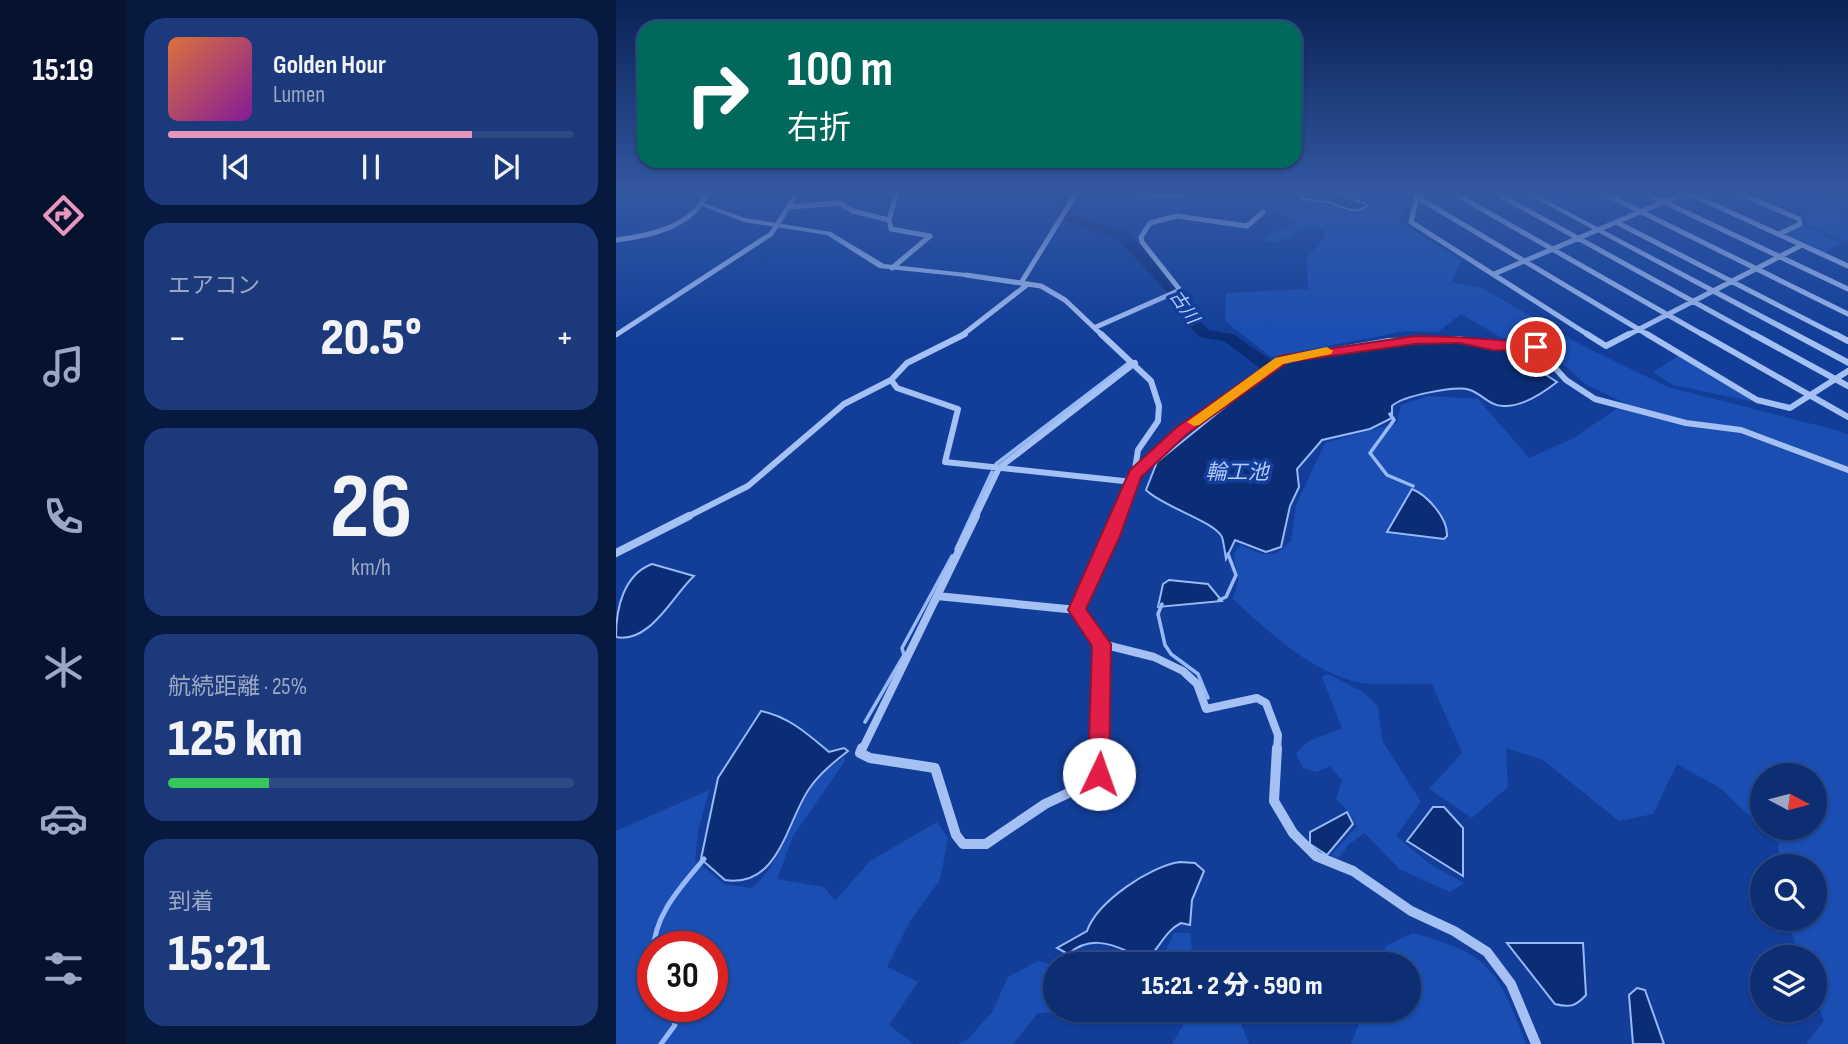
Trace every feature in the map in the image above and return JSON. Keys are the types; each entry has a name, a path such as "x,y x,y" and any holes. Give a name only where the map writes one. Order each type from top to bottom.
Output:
{"street":[{"path":"616,335 761,241"},
{"path":"843,241 878,264 892,268 1041,286 1065,300 1135,363 1151,381 1160,413 1158,421 1138,450 1134,478 1077,610"},
{"path":"892,268 924,241"},
{"path":"616,553 748,486 844,404 891,380 907,363 969,332 1024,283 1049,241"},
{"path":"1096,327 1180,290 1142,241"},
{"path":"1441,241 1606,346 1802,245"},
{"path":"1491,241 1757,400 1790,408 1848,371"},
{"path":"1537,241 1848,417"},
{"path":"1494,274 1572,241"},
{"path":"1583,241 1848,386"},
{"path":"1618,241 1848,363"},
{"path":"1652,241 1848,341"},
{"path":"1699,241 1848,314"},
{"path":"1745,241 1848,289"},
{"path":"1793,241 1848,266"},
{"path":"1841,263 1848,259"},
{"path":"891,380 897,388 958,409 945,462 1134,478 1182,430 1269,367 1307,354 1389,341 1459,340 1492,346 1536,347 1542,350 1566,380 1595,399 1686,423 1741,430 1848,470"},
{"path":"937,596 1077,610 1101,644 1099,774 1094,781 1045,804 986,844 963,844 956,835 935,768 870,758 860,753 999,468 1135,363"},
{"path":"1101,644 1154,657 1183,671 1197,684 1206,709 1257,698 1266,703 1278,735 1274,801 1293,833 1316,856 1353,871 1411,911 1454,931 1487,952 1511,984 1536,1044"}],"shaded area":[{"path":"1322,241 1430,241 1461,260 1452,282 1480,287 1585,347 1668,387 1848,435 1848,1044 1806,1044 1823,1022 1827,1022 1827,945 1796,945 1791,931 1827,931 1827,854 1779,854 1778,843 1775,840 1827,840 1827,763 1750,763 1750,817 1720,788 1677,764 1653,814 1619,821 1543,760 1506,748 1508,787 1472,818 1429,789 1462,753 1432,684 1380,684 1345,679 1310,662 1293,650 1233,599 1238,579 1235,552 1241,545 1261,554 1276,554 1291,541 1296,505 1325,443 1397,423 1401,405 1429,396 1478,399 1529,458 1574,438 1625,403 1585,384 1542,345 1504,339 1461,314 1438,332 1406,331 1271,357 1225,321 1226,293 1308,289 1307,258"},
{"path":"1799,241 1842,243 1824,253"},
{"path":"1678,356 1755,402 1673,385 1653,372"},
{"path":"1328,674 1363,692 1378,706 1382,740 1421,802 1396,836 1430,864 1464,883 1450,892 1399,869 1365,833 1349,844 1338,859 1331,855 1357,826 1349,812 1336,799 1342,780 1330,766 1316,772 1303,768 1296,754 1307,742 1342,728 1322,677"},
{"path":"844,757 845,761 793,836 777,879 824,887 835,901 870,861 937,822 948,838 940,880 910,921 887,967 918,982 889,1025 914,1044 616,1044 616,831 709,790 698,832 695,860 724,884 752,888 772,865 812,786"},
{"path":"1174,933 1190,933 1192,952 1165,952"},
{"path":"1413,933 1460,949 1476,958 1499,982 1526,1044 1351,1044 1359,1022 1421,1022 1421,952 1384,952 1386,946"},
{"path":"1038,961 1043,962 1043,1013 1038,1013 1013,1044 958,1044 968,1039 992,1012 1008,977"},
{"path":"1185,1022 1241,1022 1249,1044 1172,1044"}],"water":[{"name":"輪工池","path":"1457,341 1535,350 1547,361 1538,363 1537,369 1557,382 1532,398 1510,406 1494,404 1470,390 1463,389 1417,395 1392,406 1392,418 1370,429 1322,440 1297,469 1299,487 1290,506 1281,547 1266,552 1235,540 1226,559 1222,537 1217,531 1146,490 1157,462 1272,369 1336,351"},
{"path":"1412,489 1430,502 1440,515 1446,529 1447,536 1444,539 1387,532"},
{"path":"652,564 694,576 650,626 628,637 616,637 623,594 634,576"},
{"path":"1169,580 1208,584 1222,601 1158,607 1163,584"},
{"path":"761,711 789,722 829,752 844,748 848,751 822,773 809,789 779,850 769,864 758,874 743,880 725,880 701,859 718,778"},
{"path":"1433,807 1444,807 1463,828 1463,876 1407,841"},
{"path":"1347,812 1353,824 1327,855 1310,844 1310,832"},
{"path":"1180,862 1195,863 1204,871 1192,900 1190,925 1181,923 1174,928 1154,952 1129,952 1098,943 1083,945 1071,952 1057,948 1087,931 1102,909 1126,887 1168,865"},
{"path":"1507,943 1583,943 1586,995 1572,1005 1555,1004"},
{"path":"1637,988 1645,990 1664,1044 1633,1044 1629,995"}],"waterway":[{"name":"古川","path":"1127,241 1187,305 1191,321 1205,334 1228,337 1272,369"},
{"path":"996,464 1130,362"},
{"path":"1390,414 1394,420 1370,453 1387,475 1413,486"},
{"path":"956,549 992,472"},
{"path":"1219,600 1226,597 1236,575 1228,554"},
{"path":"865,722 904,655 902,648 952,556"},
{"path":"1162,604 1158,614 1165,645 1171,654 1198,674 1208,698"},
{"path":"657,931 670,902 704,859"},
{"path":"661,1044 675,1025 674,1022"}],"slow traffic":[{"path":"1194,422 1271,365 1284,359 1327,351"}],"route":[{"path":"1099,774 1101,644 1077,610 1111,536 1135,474 1150,457 1182,430 1271,365 1284,359 1389,341 1459,340 1492,346 1536,347"}]}
